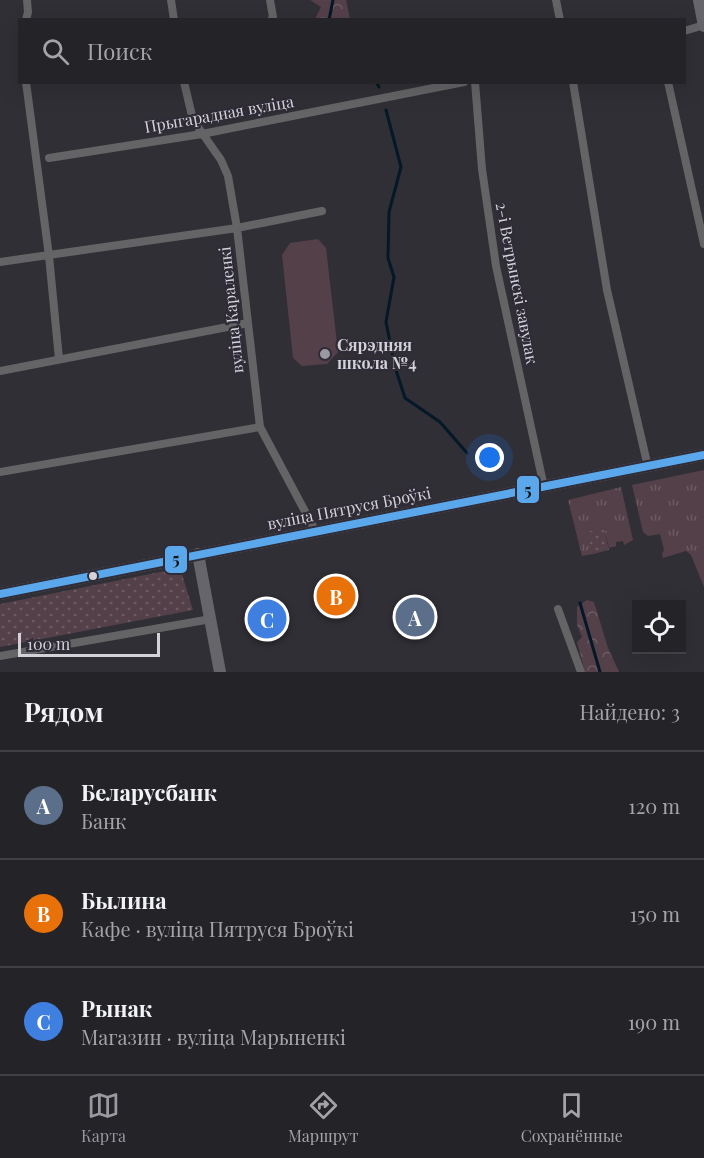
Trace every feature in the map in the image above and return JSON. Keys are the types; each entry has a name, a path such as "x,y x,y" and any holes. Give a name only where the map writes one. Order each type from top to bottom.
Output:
{"main road":[{"path":"699,0 704,25"},
{"name":"вуліца Пятруся Броўкі","path":"0,594 704,455"},
{"path":"198,554 220,672"}],"street":[{"path":"26,18 27,0"},
{"path":"171,0 174,18"},
{"path":"270,0 272,18"},
{"path":"556,0 560,18"},
{"path":"686,30 704,25"},
{"path":"26,84 49,256 59,359"},
{"name":"вуліца Караленкі","path":"184,84 193,120 221,160 228,176 237,228 260,428 316,532"},
{"name":"Прыгарадная вуліца","path":"49,158 202,134 454,84"},
{"name":"2-і Ветрынскі завулак","path":"475,84 482,169 496,267 544,487"},
{"path":"573,84 607,290 648,467"},
{"path":"668,84 704,244"},
{"path":"0,262 237,228 322,211"},
{"path":"0,371 248,323"},
{"path":"0,472 260,428"},
{"path":"558,609 581,672"},
{"path":"0,656 211,619"}],"green space":[{"path":"310,0 346,0 350,18 316,18 321,7"},
{"path":"318,239 326,248 338,352 327,364 302,366 293,358 282,255 290,243"},
{"path":"704,470 704,587 691,555 686,551 663,558 664,550 660,534 648,536 643,532 632,485"},
{"path":"621,487 633,540 624,545 623,541 616,542 616,546 609,548 604,528 588,533 593,554 582,556 568,500"},
{"path":"604,528 609,550 593,554 587,532"},
{"path":"180,568 193,610 0,647 0,604"},
{"path":"587,600 594,602 608,648 619,672 585,672 577,642 582,637 577,625 577,607"}],"waterway":[{"path":"329,18 333,0"},
{"path":"386,110 401,167 389,212 388,258 394,277 386,322 395,367 405,398 440,422 467,453"},
{"path":"580,603 600,672"}],"transit line":[{"name":"5","path":"0,594 704,455"}],"place":[{"name":"Сярэдняя школа №4","path":"325,354"},
{"name":"Былина","path":"336,596"},
{"name":"Беларусбанк","path":"415,617"},
{"name":"Рынак","path":"267,619"}]}
